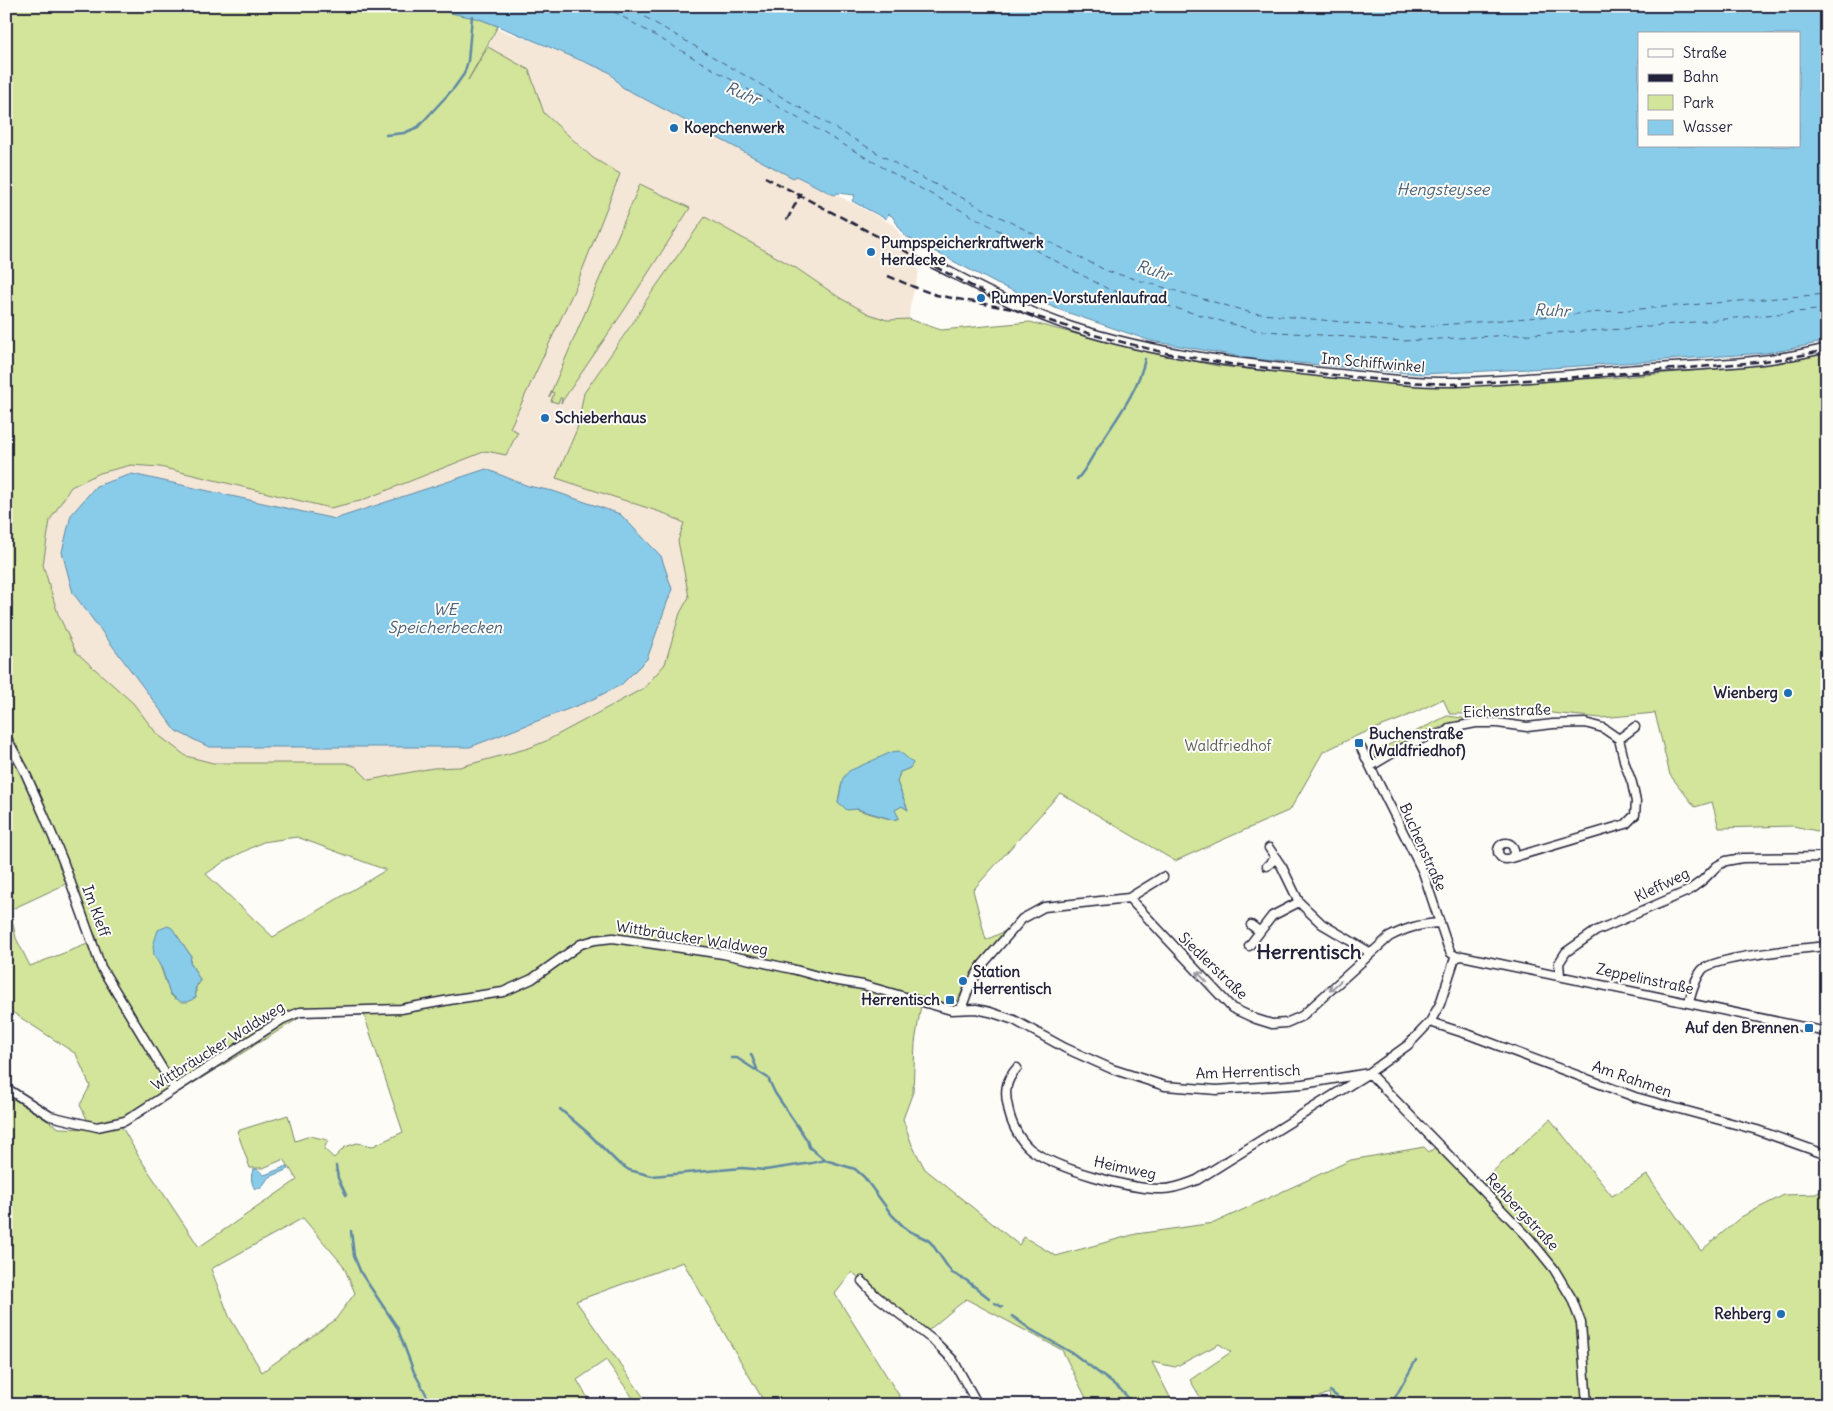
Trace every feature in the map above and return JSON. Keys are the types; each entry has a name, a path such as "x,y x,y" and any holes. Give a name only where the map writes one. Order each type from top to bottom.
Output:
{"street":[{"name":"Im Schiffwinkel","path":"934,264 1017,307 1071,327 1159,350 1233,363 1416,382 1456,382 1552,376 1765,360 1827,348"},
{"name":"Eichenstraße","path":"1371,766 1398,750 1430,735 1435,736 1446,732 1450,728 1476,723 1497,723 1527,728 1553,724 1585,724 1603,728 1619,739"},
{"path":"1511,858 1626,824 1635,815 1636,802 1632,782 1619,739 1635,727"},
{"name":"Im Kleff","path":"6,736 44,815 70,878 102,967 174,1088"},
{"name":"Buchenstraße","path":"1361,748 1423,872 1448,947 1451,953 1457,957"},
{"path":"1269,848 1287,875 1299,902 1322,924 1371,953"},
{"name":"Kleffweg","path":"1560,975 1559,963 1566,952 1596,931 1653,905 1677,897 1703,880 1717,866 1726,862 1742,858 1827,857"},
{"path":"1267,866 1276,858"},
{"path":"961,1009 970,985 983,964 1022,919 1044,907 1128,898 1164,877"},
{"name":"Siedlerstraße","path":"1128,898 1232,1008 1272,1024 1286,1022 1302,1016 1389,937 1420,924 1440,923"},
{"path":"1249,946 1272,916 1299,902"},
{"path":"1250,925 1259,931"},
{"name":"Wittbräucker Waldweg","path":"6,1088 50,1116 97,1127 125,1120 282,1019 300,1012 401,1009 503,992 532,979 581,944 613,938 723,954 832,980 864,985 946,1008 961,1009"},
{"path":"1689,1002 1695,983 1703,968 1722,961 1827,946"},
{"name":"Zeppelinstraße","path":"1457,957 1462,956 1560,975 1827,1032"},
{"name":"Am Herrentisch","path":"961,1009 990,1012 1014,1020 1065,1048 1112,1069 1165,1086 1217,1090 1266,1088 1369,1073 1408,1045 1430,1022 1440,1004 1457,957"},
{"name":"Am Rahmen","path":"1430,1022 1635,1097 1757,1130 1827,1155"},
{"name":"Heimweg","path":"1017,1068 1009,1077 1007,1104 1015,1127 1028,1147 1044,1157 1102,1179 1163,1189 1175,1188 1197,1180 1369,1073"},
{"name":"Rehbergstraße","path":"1369,1073 1529,1238 1554,1269 1572,1299 1581,1323 1587,1405"},
{"path":"862,1281 875,1295 934,1341 953,1360 978,1405"}],"shaded area":[{"name":"Koepchenwerk","path":"497,29 530,40 609,72 622,87 789,175 796,176 839,196 894,225 907,246 919,253 915,260 920,263 917,270 919,272 910,306 909,319 887,320 869,314 840,298 796,268 645,303 584,393 577,429 556,478 666,514 684,523 678,541 689,597 680,613 665,664 644,689 546,741 529,748 460,767 433,768 369,780 355,766 346,763 213,763 186,756 156,734 133,703 76,652 58,614 43,565 50,520 71,487 100,473 132,465 160,467 330,508 361,501 486,451 510,428 620,175 593,158 544,113 529,70 488,47"}],"green space":[{"name":"Waldfriedhof","path":"6,6 434,6 439,10 472,16 498,26 468,80 488,47 529,70 544,113 593,158 620,174 576,286 510,428 518,432 506,455 486,451 360,501 330,508 160,467 131,465 100,473 71,487 50,520 43,565 58,614 76,652 133,703 157,734 186,756 213,763 346,763 355,766 369,780 433,768 460,767 529,748 546,741 644,688 665,664 680,613 689,597 678,541 684,523 666,514 556,478 577,429 584,393 705,217 796,268 840,298 869,314 887,320 909,319 941,330 1030,322 1122,346 1218,366 1412,385 1611,378 1779,363 1827,353 1827,833 1793,826 1719,828 1712,802 1695,807 1670,775 1655,713 1601,718 1551,713 1450,714 1443,699 1323,752 1290,810 1175,861 1060,793 973,890 986,940 1005,931 976,965 958,999 952,1004 922,998 915,1043 913,1092 903,1119 912,1145 925,1169 1019,1245 1024,1237 1056,1256 1136,1234 1214,1223 1351,1160 1424,1147 1429,1152 1437,1146 1477,1186 1550,1119 1612,1196 1647,1175 1701,1251 1741,1217 1784,1195 1816,1194 1827,1187 1827,1405 1331,1405 1329,1393 1299,1405 1205,1405 1190,1380 1231,1352 1219,1344 1175,1367 1152,1362 1174,1405 1081,1405 1087,1400 1062,1350 966,1299 924,1334 852,1272 835,1294 905,1405 766,1405 683,1262 576,1301 649,1405 638,1405 606,1360 577,1380 592,1405 6,1405 6,1094 59,1128 92,1129 80,1105 90,1086 76,1054 6,1008","holes":["868,763 910,768 900,772 897,782 908,810 902,806 894,810 894,820 864,812 838,802 845,777 848,773","297,837 386,870 273,937 206,874 225,861 263,842","68,883 98,940 30,966 16,938 10,910","176,934 191,956 190,962 200,980 196,986 196,994 175,999 170,994 160,965","364,1015 403,1132 373,1146 357,1143 345,1147 334,1158 324,1149 328,1140 310,1136 295,1141 288,1115 237,1131 250,1168 263,1168 284,1159 297,1180 199,1247 139,1157 122,1127 301,1017","303,1218 343,1265 355,1293 335,1320 262,1372 229,1316 211,1269"]},
{"path":"640,184 690,208 625,309 561,403 562,398 560,398 558,403 551,401 554,393 552,392 549,397"},
{"path":"1447,716 1463,718 1462,722 1440,727 1379,757 1372,755 1372,753"}],"water":[{"name":"Hengsteysee","path":"434,6 1827,6 1827,341 1765,353 1551,368 1421,374 1254,359 1151,341 1060,310 997,284 905,236 892,216 888,214 886,219 863,207 863,205 861,206 852,201 855,195 837,193 834,195 796,176 793,178 622,87 609,72 482,20 451,13"},
{"name":"WE Speicherbecken","path":"486,469 528,486 553,491 620,514 661,556 672,589 647,659 621,685 589,701 470,747 209,747 176,731 73,593 62,552 71,515 96,486 132,474 335,519"},
{"path":"899,751 913,763 910,768 900,772 897,782 908,810 902,806 895,810 899,818 894,820 857,809 847,810 838,802 843,778 849,771 892,752"},
{"path":"168,926 172,928 191,956 190,962 200,980 195,989 196,997 188,1002 181,1002 170,994 162,969 154,955 153,946 158,930"},
{"path":"287,1166 288,1169 268,1178 261,1188 255,1189 252,1179 254,1169 257,1169 264,1175"}],"waterway":[{"path":"386,135 404,133 418,127 454,88 464,74 468,61 472,16"},
{"path":"1077,479 1126,404 1142,371 1145,359"},
{"path":"751,1054 757,1069"},
{"path":"731,1058 737,1058 768,1078 775,1093 807,1140 809,1147 825,1160 855,1169 864,1177 892,1215 907,1230 928,1240 952,1273 966,1280 989,1298"},
{"path":"560,1109 617,1162 629,1170 652,1176 742,1168 765,1170 825,1160"},
{"path":"336,1166 338,1178 346,1195"},
{"path":"351,1231 354,1256 361,1273 397,1327 414,1372 432,1405"},
{"path":"995,1303 1002,1307"},
{"path":"1012,1316 1030,1329 1074,1354 1120,1389 1135,1405"},
{"path":"1391,1405 1416,1360"},
{"path":"1330,1391 1340,1399 1342,1405"}],"ferry route":[{"path":"604,6 903,179 1108,289 1253,330 1403,341 1623,329 1827,309"},
{"path":"626,6 905,169 1107,271 1252,313 1402,328 1827,294"}],"railway":[{"path":"765,177 1002,302"},
{"path":"787,220 801,193"},
{"path":"888,276 936,295 1012,309 1094,335 1166,353 1230,364 1401,382 1454,384 1564,378 1747,363 1788,358 1827,350"}],"place":[{"name":"Koepchenwerk","path":"674,128"},
{"name":"Pumpspeicherkraftwerk Herdecke","path":"871,252"},
{"name":"Pumpen-Vorstufenlaufrad","path":"981,298"},
{"name":"Schieberhaus","path":"545,418"},
{"name":"Wienberg","path":"1788,693"},
{"name":"Buchenstraße (Waldfriedhof)","path":"1359,743"},
{"name":"Station Herrentisch","path":"963,981"},
{"name":"Herrentisch","path":"950,1000"},
{"name":"Auf den Brennen","path":"1809,1028"},
{"name":"Rehberg","path":"1781,1314"}],"district":[{"name":"Herrentisch","path":"1309,952"}],"water label":[{"name":"Ruhr","path":"743,93"},
{"name":"Ruhr","path":"1154,270"},
{"name":"Ruhr","path":"1552,310"}]}
